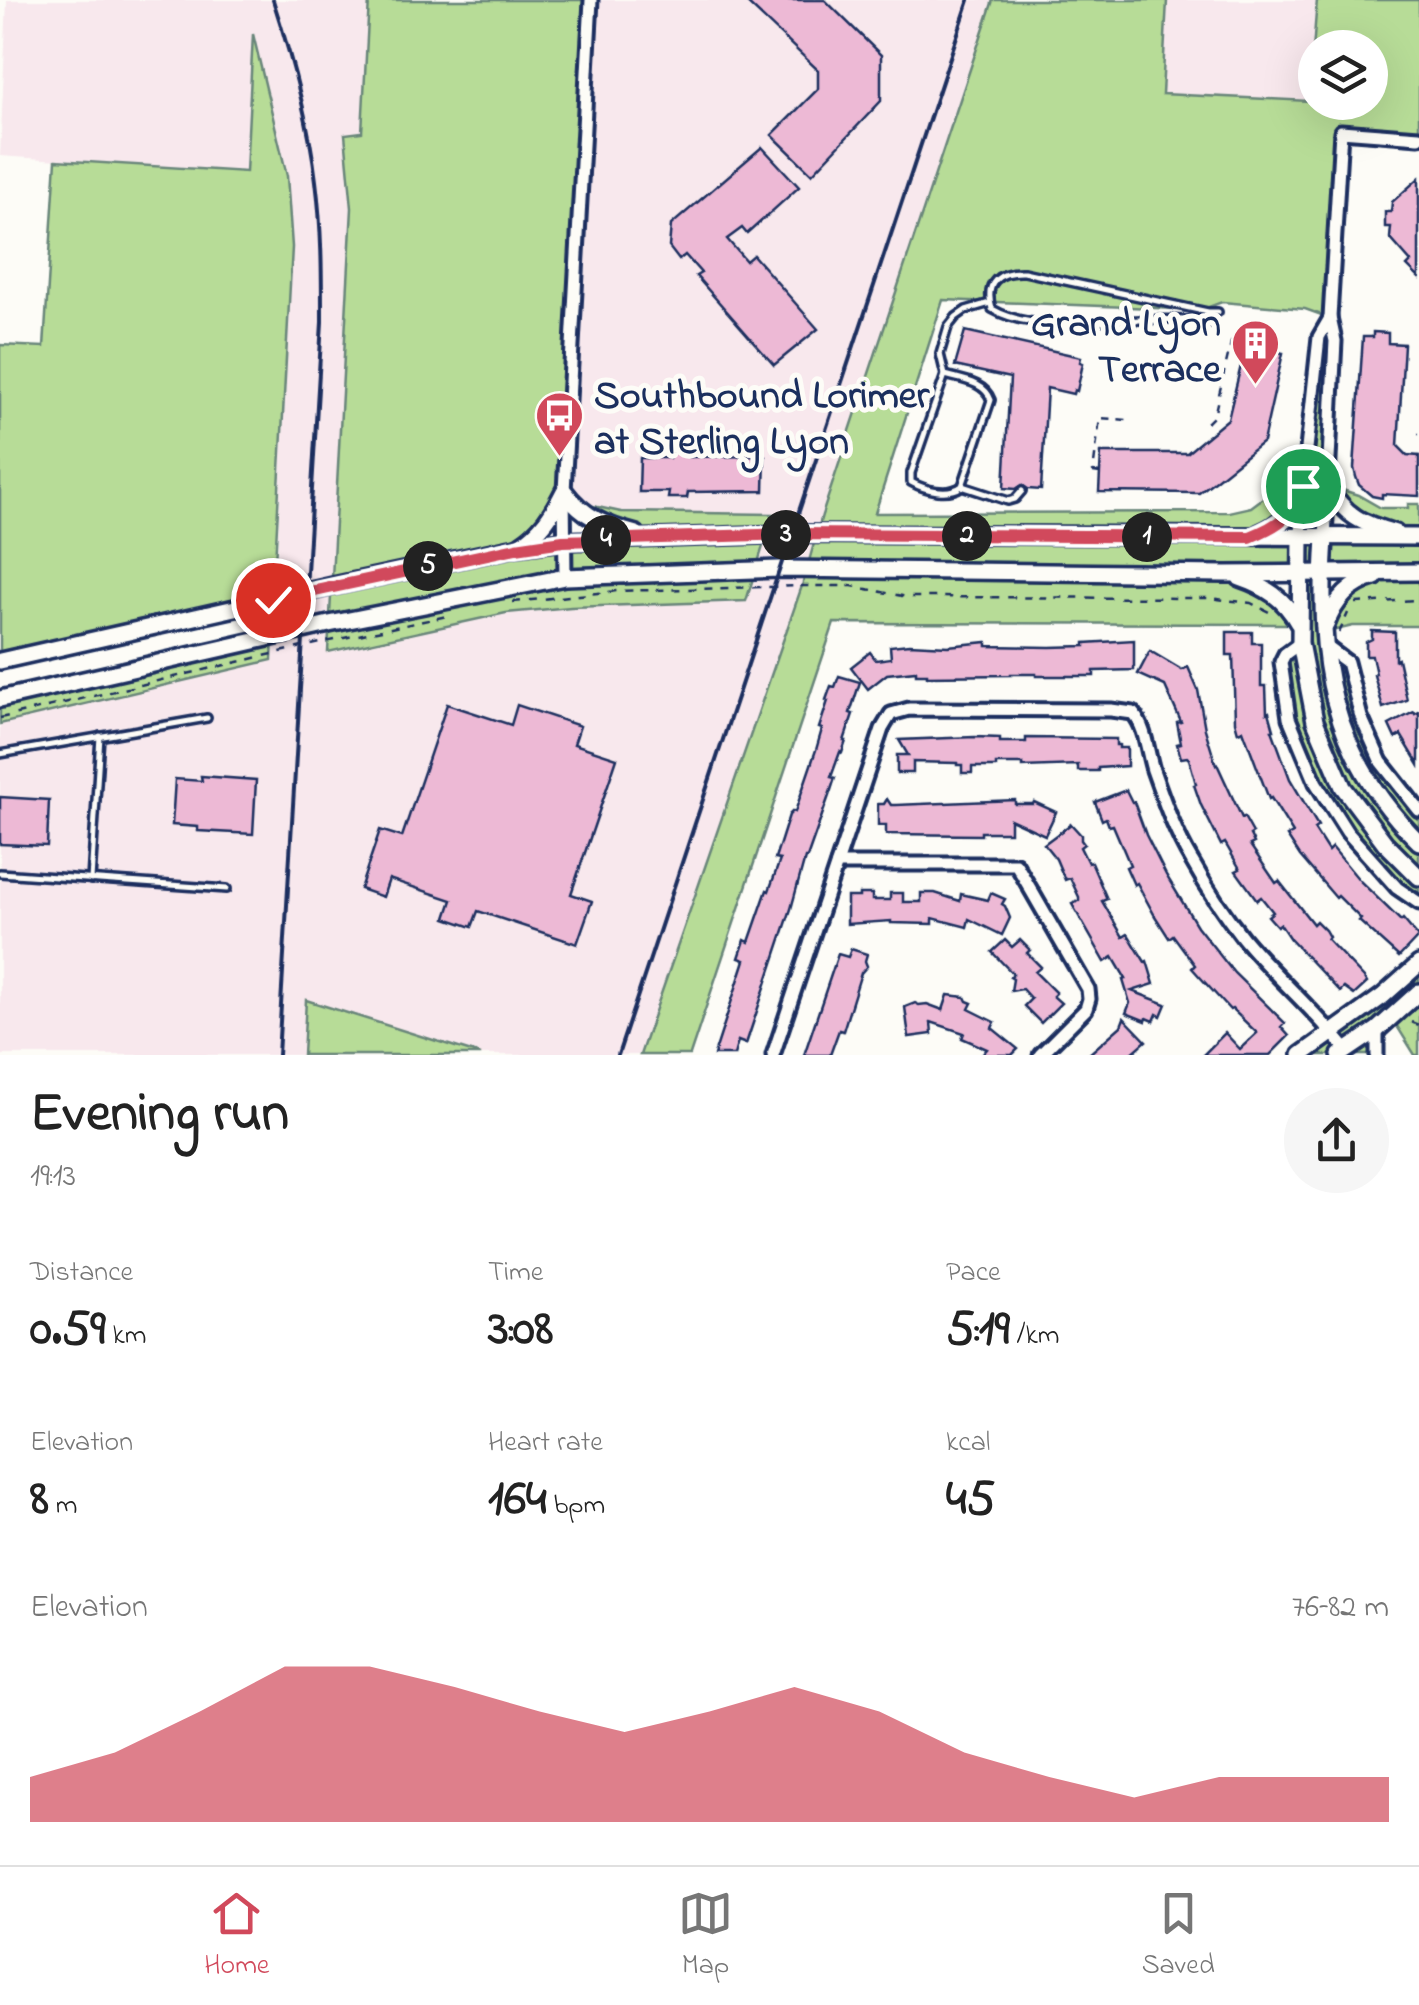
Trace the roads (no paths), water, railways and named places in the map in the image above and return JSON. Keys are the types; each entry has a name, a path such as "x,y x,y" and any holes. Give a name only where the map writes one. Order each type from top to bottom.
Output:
{"main road":[{"path":"1250,537 1274,528 1295,507 1303,486"},
{"path":"1327,486 1347,513 1361,522 1416,538"},
{"path":"516,548 534,537 564,492 589,517 650,538"},
{"path":"0,660 332,586 563,541 792,534 1416,538"},
{"path":"1291,623 1300,573 1301,538"},
{"path":"1325,538 1323,572 1337,714 1364,776 1419,842"},
{"path":"0,700 329,624 565,578 780,569 1419,572"},
{"path":"1328,644 1331,611 1344,593 1360,582 1393,572"},
{"path":"1226,574 1259,585 1278,596 1291,610 1315,721 1344,788 1385,843 1419,876"},
{"path":"1301,1055 1383,996 1419,964"},
{"path":"1344,1053 1419,992"}],"street":[{"path":"565,578 564,492 591,0"},
{"path":"1325,538 1335,341 1330,318 1341,131 1419,137"},
{"path":"1301,538 1319,337 1330,318"},
{"path":"1300,643 1281,662 1289,718 1316,783 1347,832 1397,888 1419,903"},
{"path":"1328,644 1347,662 1360,717 1381,762 1419,810"},
{"path":"773,1055 882,730 891,714 909,709 1132,713 1143,729 1171,818 1211,893 1243,938 1332,1032 1344,1053"},
{"path":"836,864 1016,864 1088,989 1086,1009 1040,1055"},
{"path":"1376,1030 1377,1055"}],"lane":[{"path":"1215,324 1055,324 1003,315 992,309 989,298 994,284 1008,271 1218,312"},
{"path":"945,375 981,386 991,400 962,486 953,491 925,489 910,482 945,375 940,354 948,326 966,310 990,303"},
{"path":"962,486 1008,501 1022,491"},
{"path":"0,754 207,718"},
{"path":"91,880 100,736"},
{"path":"0,873 227,889"}],"railway":[{"path":"273,0 299,90 313,158 322,287 278,1055"},
{"path":"618,1055 969,0"}],"place":[{"name":"Grand Lyon Terrace","path":"1256,386"},
{"name":"Southbound Lorimer at Sterling Lyon","path":"559,458"}]}
